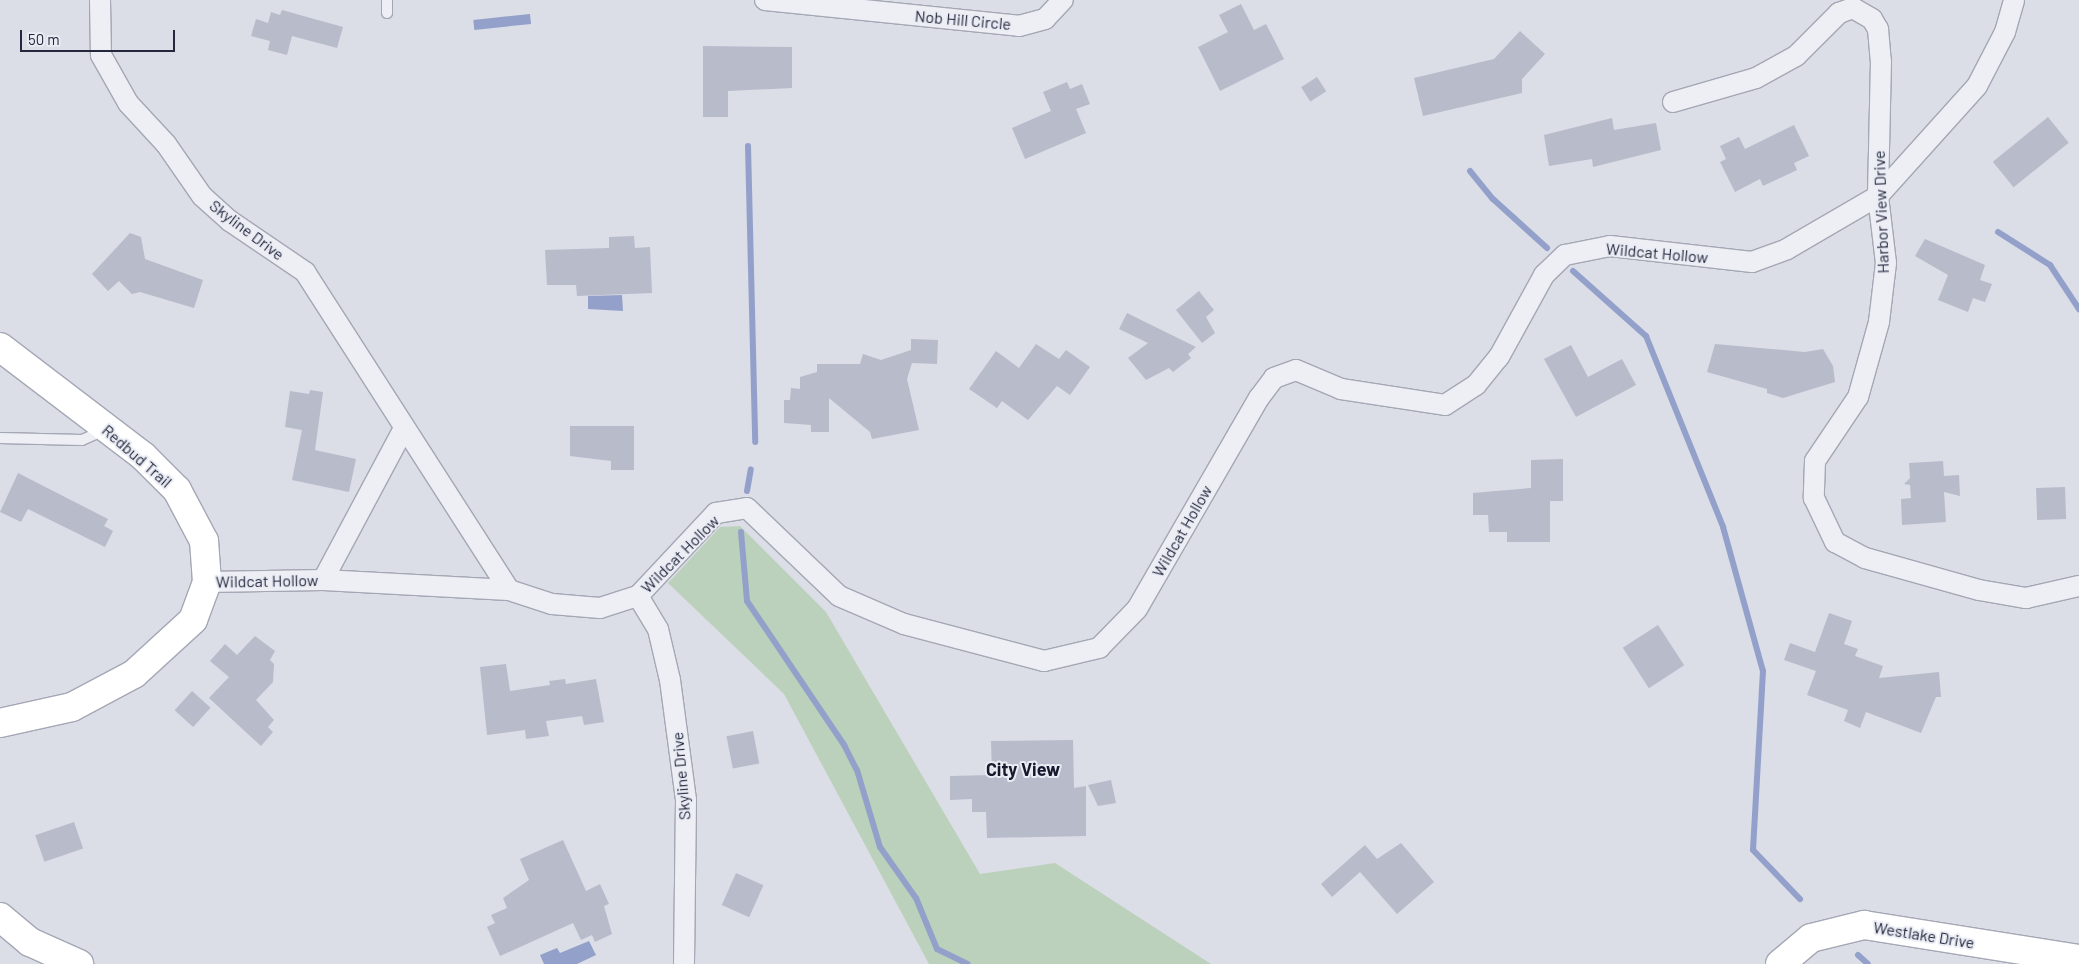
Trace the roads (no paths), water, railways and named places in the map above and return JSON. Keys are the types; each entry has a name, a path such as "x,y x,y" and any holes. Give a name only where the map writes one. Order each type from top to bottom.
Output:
{"street":[{"name":"Skyline Drive","path":"100,0 101,55 128,103 166,144 202,196 230,221 305,272 509,590"},
{"name":"Nob Hill Circle","path":"765,0 1019,26 1045,19 1063,0"},
{"name":"Wildcat Hollow","path":"207,582 323,580 509,590 552,604 600,608 638,596 716,513 747,508 839,596 904,624 1044,661 1099,648 1137,609 1259,398 1274,378 1296,370 1341,389 1445,405 1476,385 1499,357 1544,275 1565,255 1610,246 1752,262 1787,250 1878,196 1977,86 2005,32 2014,0"},
{"name":"Harbor View Drive","path":"1673,102 1756,78 1796,56 1839,13 1853,8 1865,11 1878,29 1881,62 1878,196 1886,263 1872,359 1858,397 1815,461 1814,498 1835,542 1865,558 1979,590 2026,598 2079,586"},
{"name":"Redbud Trail","path":"0,347 107,428 176,490 204,541 207,582 193,620 134,674 72,707 0,723"},
{"path":"323,580 404,428"},
{"name":"Skyline Drive","path":"638,596 658,629 662,646 686,800 684,964"},
{"path":"0,917 30,942 79,964"},
{"name":"Westlake Drive","path":"1780,964 1811,938 1864,925 2079,959"}],"lane":[{"path":"387,0 387,13"},
{"path":"0,438 82,440 107,428"}],"water":[{"path":"530,14 531,24 474,30 473,20"},
{"path":"622,295 623,311 588,309 588,296"},
{"path":"589,941 596,955 577,964 544,964 540,955 557,948 560,953"}],"waterway":[{"path":"748,146 755,442"},
{"path":"1470,171 1493,199 1547,248"},
{"path":"1998,232 2050,265 2079,309"},
{"path":"1573,271 1646,336 1723,527 1763,671 1753,850 1800,899"},
{"path":"747,491 751,469"},
{"path":"741,532 747,601 844,745 857,770 880,847 916,898 937,949 968,964"},
{"path":"1858,955 1868,964"}],"district":[{"name":"City View","path":"1023,769"}]}
